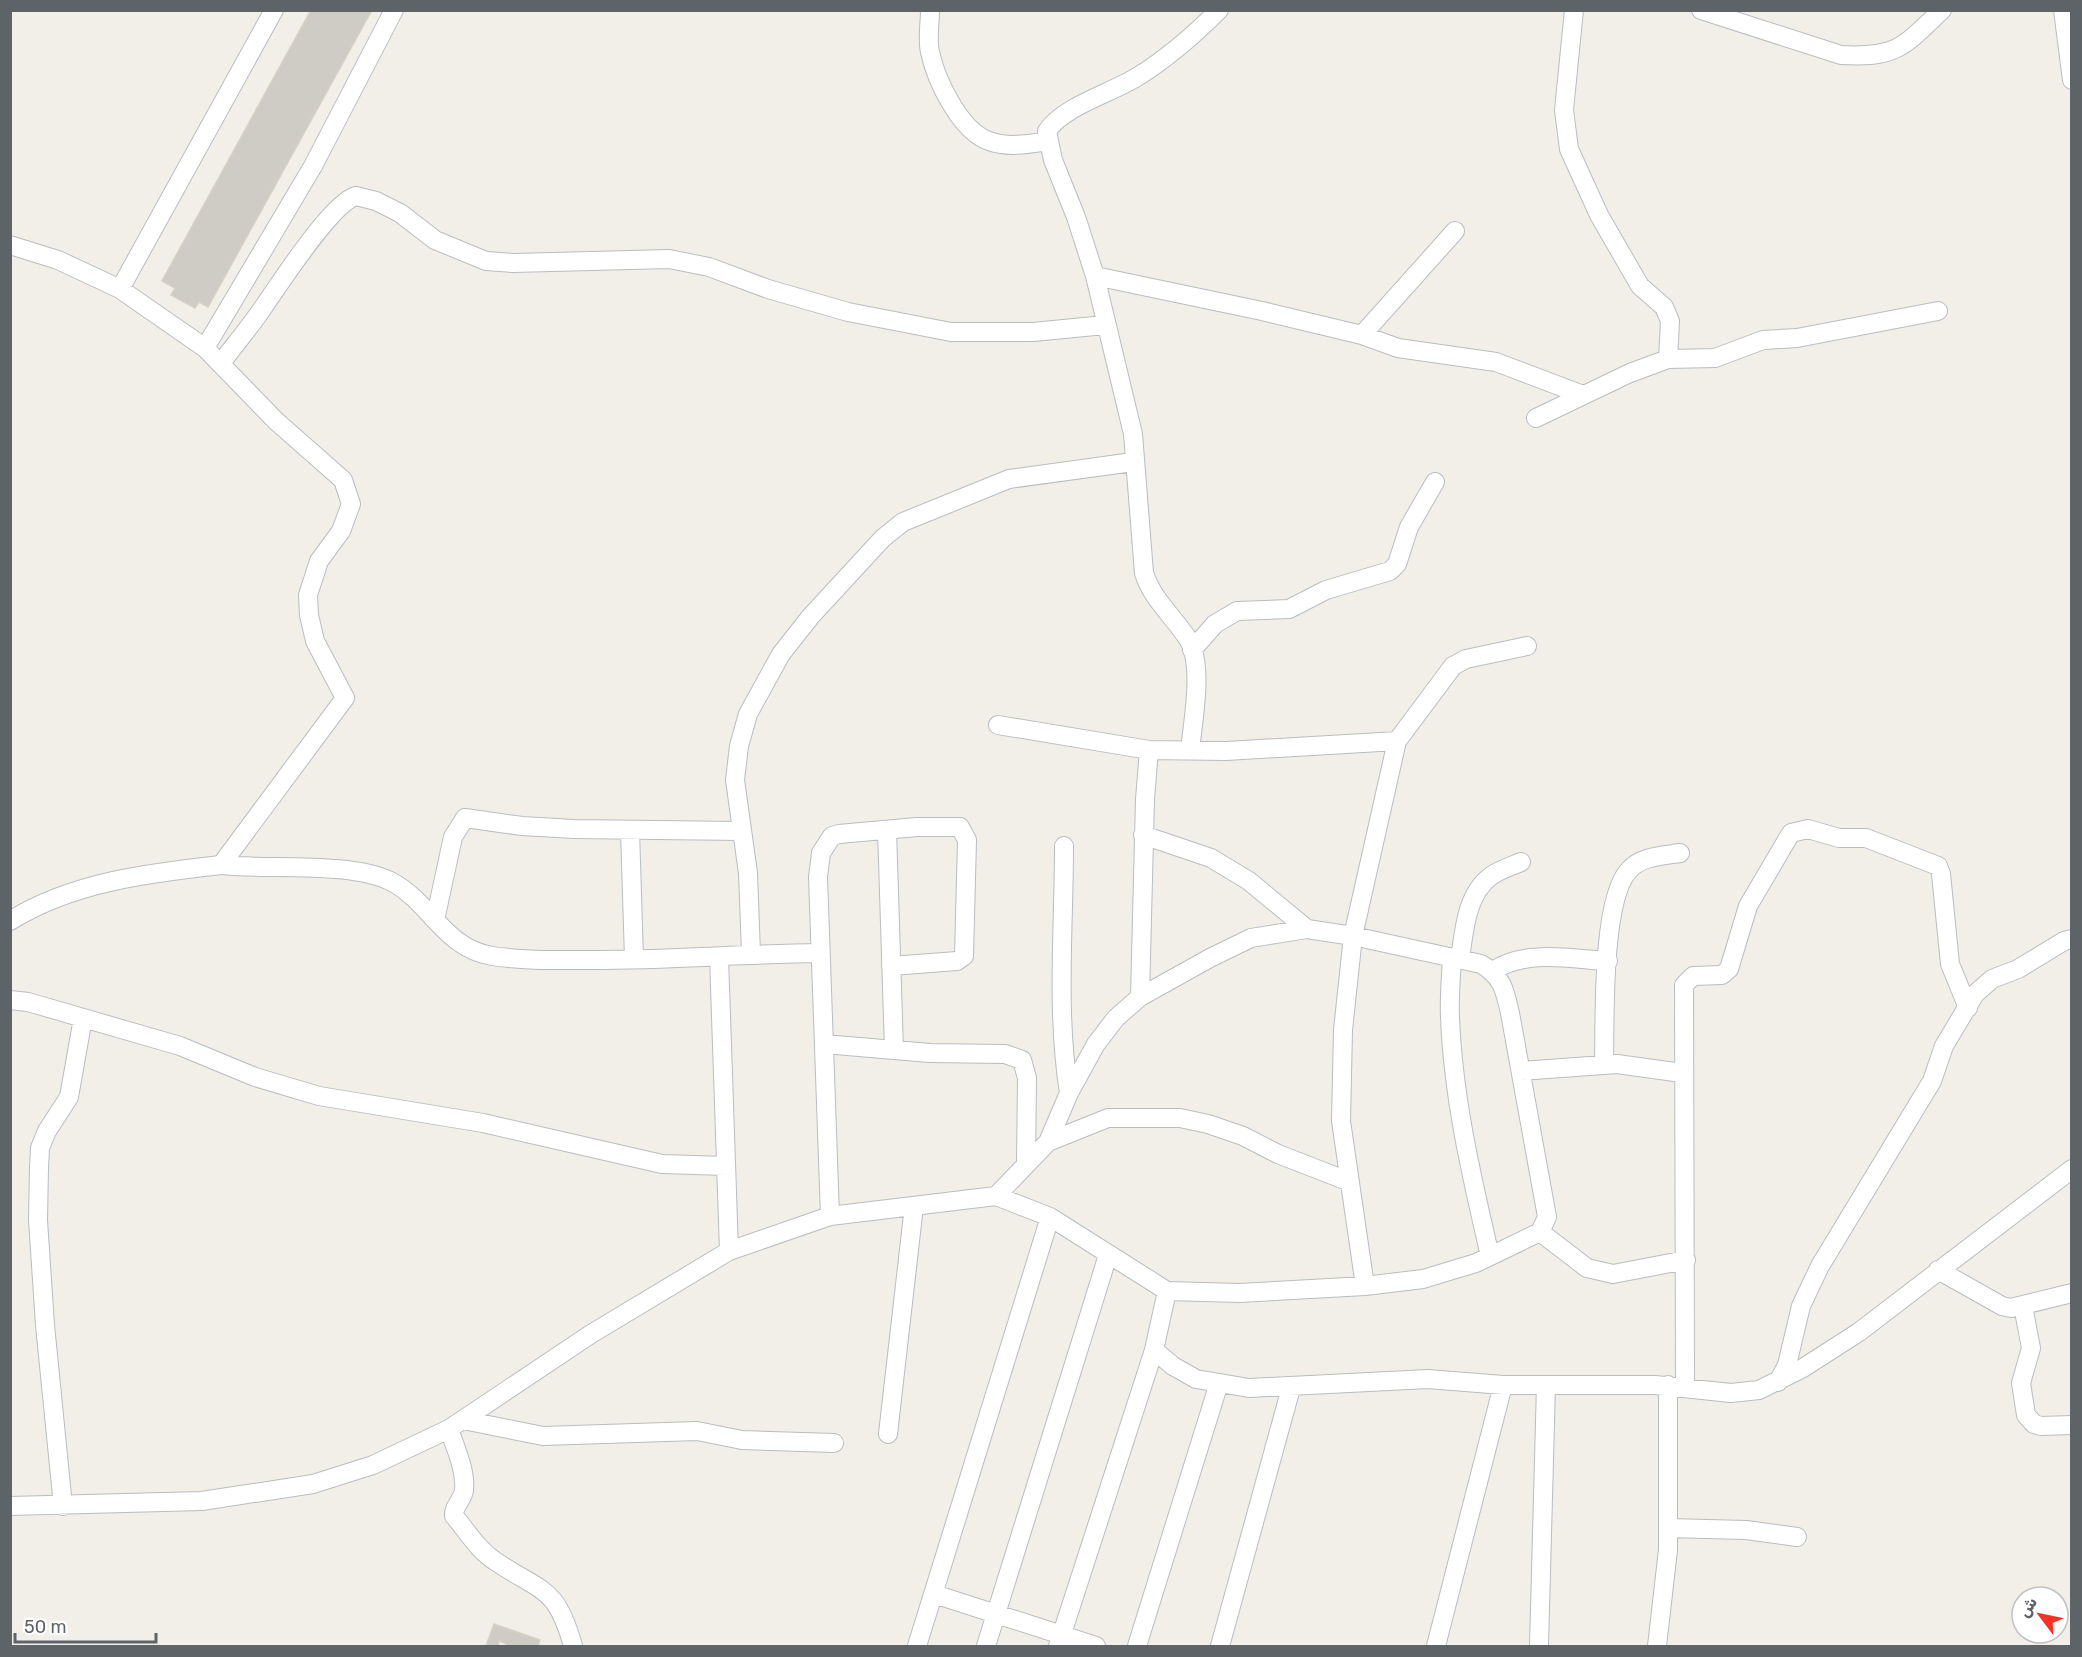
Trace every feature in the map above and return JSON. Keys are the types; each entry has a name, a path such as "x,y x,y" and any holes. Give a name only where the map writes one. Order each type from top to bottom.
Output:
{"street":[{"path":"120,289 274,10"},
{"path":"205,348 312,166 394,10"},
{"path":"930,10 929,49 937,78 950,102 974,132 987,141 1000,144 1019,145 1048,141"},
{"path":"1190,750 1196,665 1192,650 1146,579 1141,509 1133,462 1133,434 1095,276 1048,141 1047,131 1053,123 1137,77 1172,53 1219,10"},
{"path":"1574,10 1564,110 1569,149 1599,215 1640,286 1665,307 1670,321 1668,359"},
{"path":"1701,10 1841,56 1885,55 1903,48 1942,10"},
{"path":"2063,10 2072,80"},
{"path":"221,363 259,313 294,260 339,208 356,196 376,201 400,213 435,240 486,261 513,263 669,259 709,267 768,289 848,312 951,332 1033,332 1105,325"},
{"path":"1362,335 1455,231"},
{"path":"10,245 58,260 120,289 205,348 276,421 337,474 348,492 351,504 341,531 319,561 308,596 309,615 315,641 345,698 220,865"},
{"path":"1095,276 1362,335 1398,348 1496,362 1583,395"},
{"path":"1536,418 1583,395 1668,359 1714,358 1763,340 1797,338 1938,311"},
{"path":"752,954 748,873 735,780 739,746 748,714 781,654 811,616 883,538 903,522 1009,479 1133,462"},
{"path":"1192,650 1215,624 1237,611 1289,609 1326,590 1390,571 1397,564 1409,527 1435,482"},
{"path":"1365,1286 1341,1121 1343,1030 1353,936 1397,741 1453,666 1466,658 1527,646"},
{"path":"998,725 1149,750 1226,751 1397,741"},
{"path":"1140,997 1143,835 1149,750"},
{"path":"435,921 453,837 465,818 522,826 741,831"},
{"path":"830,1216 819,953 819,862 825,845 832,836 839,834 955,827 963,831 967,840 964,956 957,961 891,966"},
{"path":"1657,1647 1668,1528 1686,1260 1682,1073 1684,985 1693,976 1722,975 1730,969 1748,906 1786,840 1798,829 1839,838 1866,838 1938,866 1941,874 1950,964 1968,1008"},
{"path":"630,830 634,960"},
{"path":"887,830 894,1050"},
{"path":"1143,835 1211,858 1249,881 1306,929"},
{"path":"1064,846 1061,1007 1063,1053 1070,1093"},
{"path":"1604,1065 1610,929 1622,881 1627,872 1647,858 1680,853"},
{"path":"1490,1256 1470,1168 1449,1016 1456,959 1473,901 1490,877 1521,862"},
{"path":"10,921 30,909 66,894 165,871 220,865 337,869 372,874 392,882 412,896 448,936 465,947 491,956 556,960 634,960 819,953"},
{"path":"10,1506 202,1501 313,1484 373,1465 456,1424 591,1334 729,1251 830,1216 996,1196 1050,1217 1167,1291 1239,1293 1365,1286 1423,1280 1490,1256 1540,1232 1547,1216 1503,983 1493,971 1481,964 1353,936 1306,929 1251,938 1166,981 1140,997 1116,1018 1096,1044 1048,1142 996,1196"},
{"path":"1778,1382 1786,1365 1800,1306 1820,1266 1932,1081 1944,1046 1975,994 1992,979 2018,969 2064,941 2072,939"},
{"path":"719,957 729,1251"},
{"path":"1493,971 1508,961 1539,957 1608,961"},
{"path":"10,1000 28,1002 180,1046 255,1077 319,1096 483,1123 662,1164 726,1166"},
{"path":"63,1506 45,1325 38,1220 39,1168 40,1148 46,1131 69,1097 83,1018"},
{"path":"824,1044 894,1050 1005,1054 1022,1060 1027,1078 1026,1164"},
{"path":"1521,1071 1617,1064 1682,1073"},
{"path":"1048,1142 1108,1118 1180,1118 1208,1124 1243,1136 1278,1154 1350,1182"},
{"path":"1154,1350 1173,1366 1196,1379 1249,1388 1291,1388 1428,1380 1503,1385 1677,1386 1731,1393 1758,1390 1778,1382 1859,1332 2072,1168"},
{"path":"888,1434 914,1206"},
{"path":"917,1647 1050,1217"},
{"path":"1540,1232 1587,1268 1613,1274 1686,1260"},
{"path":"986,1647 1108,1255"},
{"path":"1938,1270 2002,1306 2011,1308 2072,1293"},
{"path":"1060,1641 1154,1350 1167,1291"},
{"path":"2023,1306 2031,1348 2021,1383 2026,1415 2034,1424 2041,1426 2072,1425"},
{"path":"1137,1647 1219,1383"},
{"path":"1436,1647 1503,1385"},
{"path":"1539,1647 1546,1385"},
{"path":"1220,1647 1291,1388"},
{"path":"456,1424 543,1436 697,1431 742,1440 834,1443"},
{"path":"456,1424 464,1486 463,1496 454,1510 454,1516 494,1560 553,1598 561,1609 573,1647"},
{"path":"1668,1528 1746,1530 1797,1537"},
{"path":"933,1594 997,1613 1060,1641 1096,1647"}],"building":[{"path":"311,10 372,10 208,307 199,302 195,308 171,295 175,288 162,281"},
{"path":"494,1624 540,1640 538,1646 506,1646 507,1644 499,1641 498,1646 486,1646"}]}
